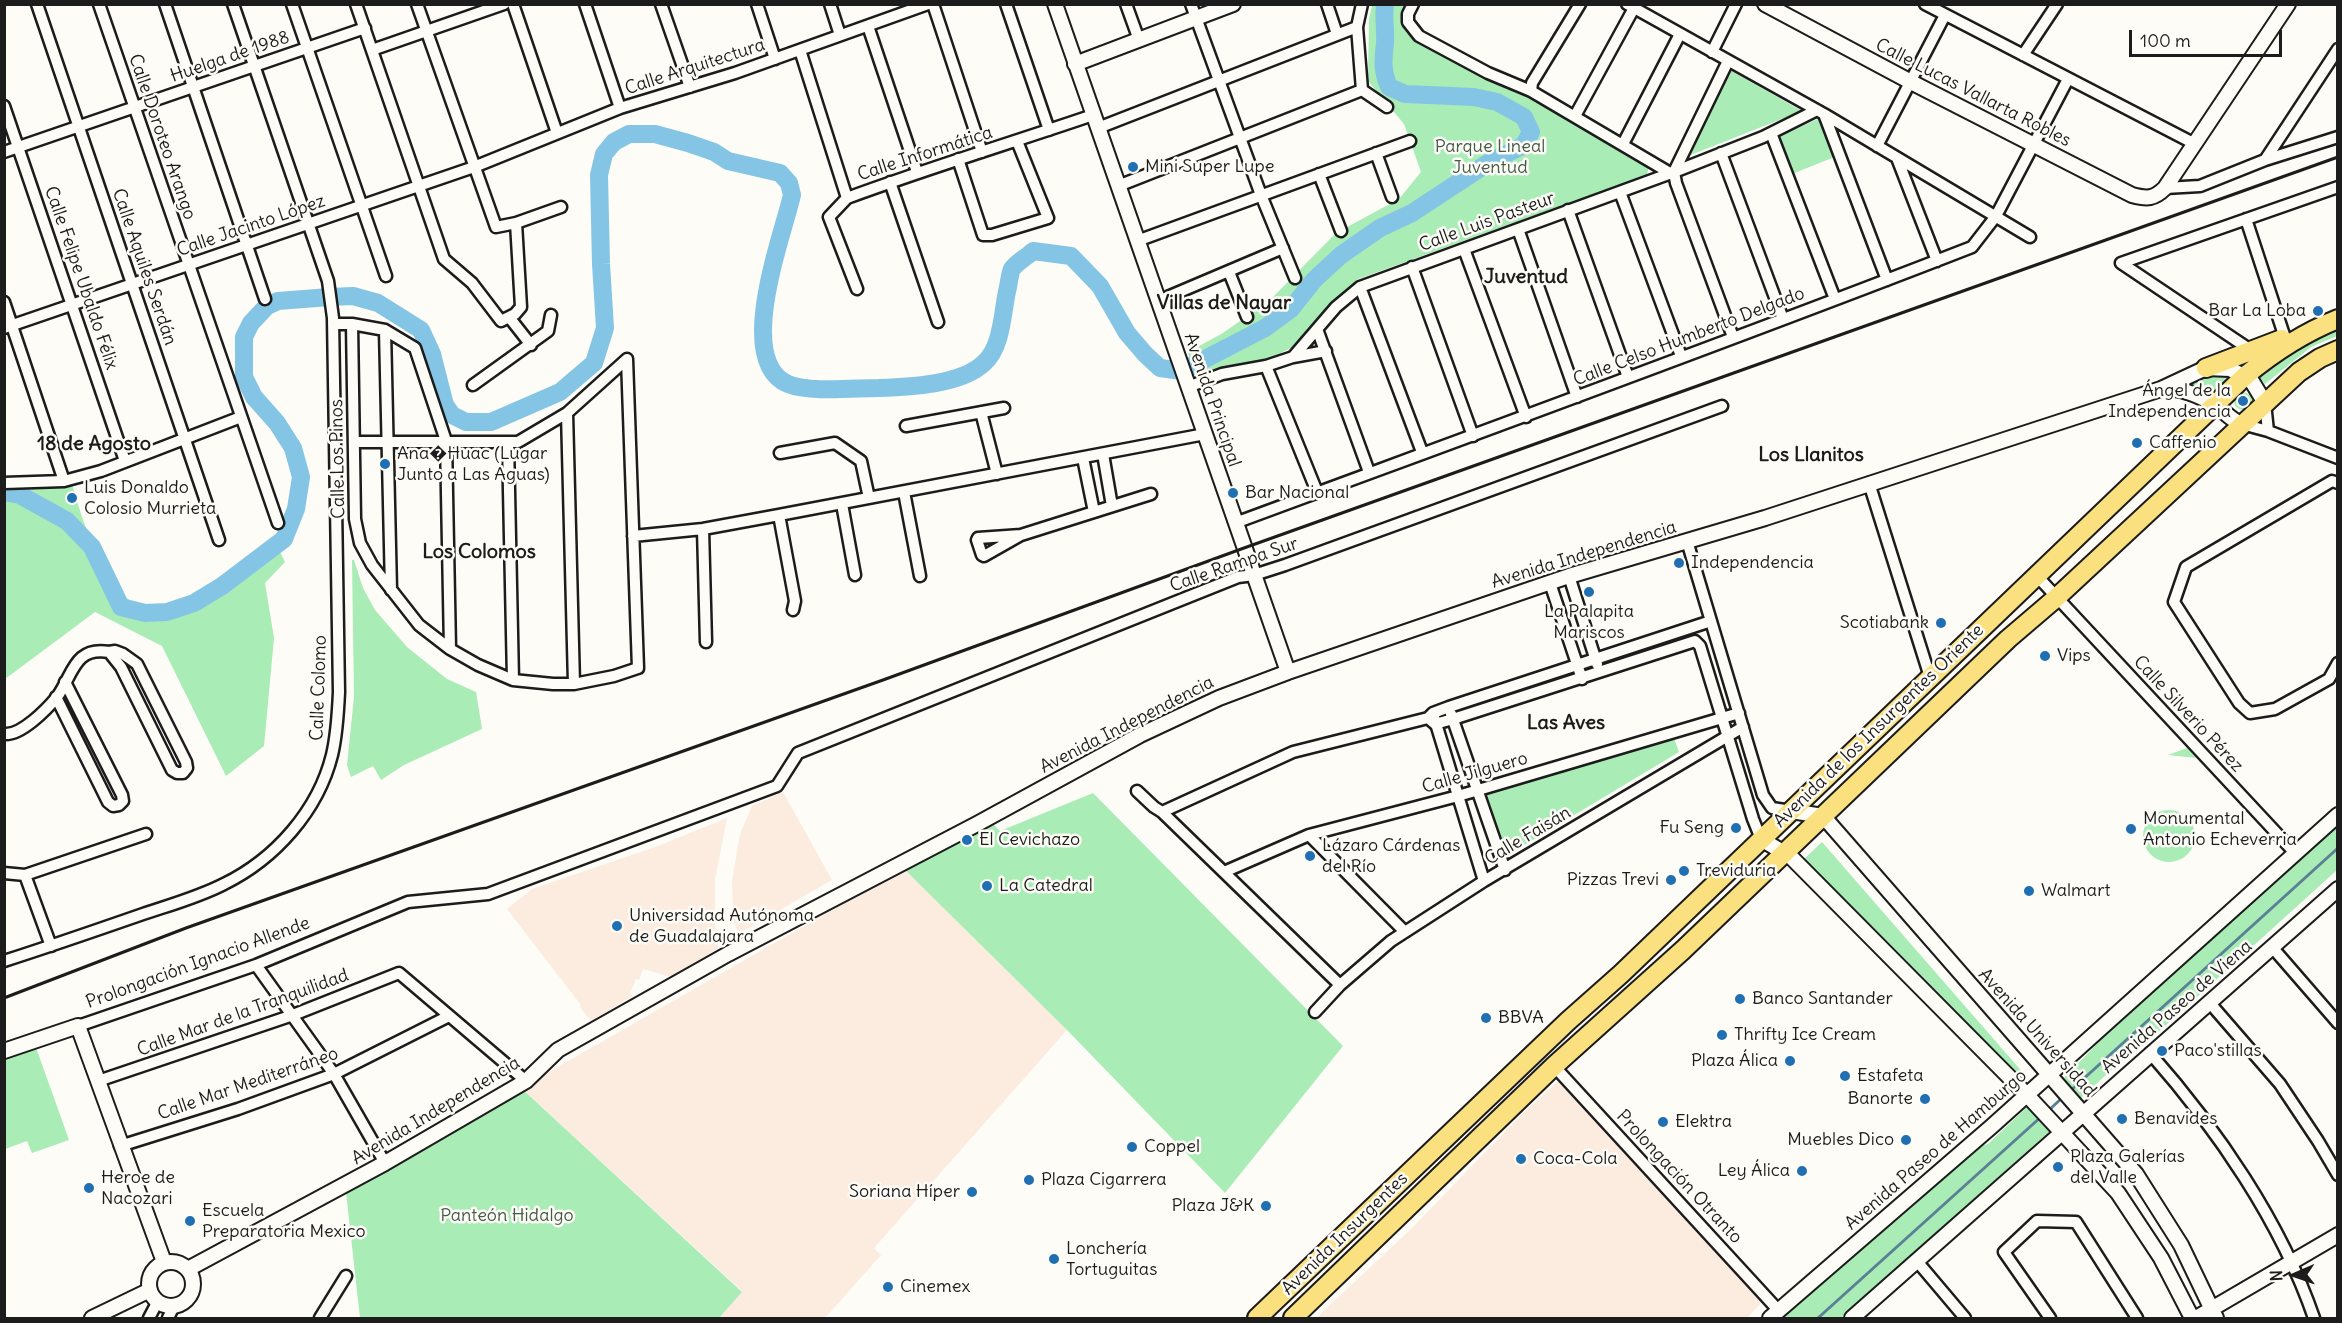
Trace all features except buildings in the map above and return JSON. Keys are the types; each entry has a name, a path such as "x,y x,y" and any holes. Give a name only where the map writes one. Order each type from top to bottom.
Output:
{"highway":[{"name":"Avenida de los Insurgentes Oriente","path":"1434,1150 2245,376 2280,349 2310,330 2337,320"},
{"path":"2206,368 2310,330"},
{"name":"Avenida de los Insurgentes Oriente","path":"1450,1167 1554,1066 1683,950 2008,639 2241,424 2299,372 2337,350"},
{"path":"1434,1150 1450,1167"},
{"name":"Avenida Insurgentes","path":"1257,1318 1434,1150"},
{"name":"Avenida Insurgentes","path":"1293,1318 1450,1167"},
{"path":"1329,1250 1347,1268"},
{"path":"1278,1318 1298,1296 1300,1290 1298,1279"}],"main road":[{"name":"Avenida Principal","path":"1055,4 1234,523 1288,672"},
{"path":"1076,64 1233,4"},
{"name":"Calle Lucas Vallarta Robles","path":"1765,4 2132,195 2144,199 2156,197 2165,188"},
{"path":"2165,188 2288,4"},
{"path":"2206,368 2230,369 2245,376 2256,386 2265,403"},
{"name":"Avenida Independencia","path":"188,1269 385,1163 526,1081 558,1050 728,954 1140,735 1219,698 1288,672 1569,576 1765,518 2161,389 2206,368"},
{"name":"Avenida Independencia","path":"2161,389 2182,390 2215,405 2241,424"},
{"path":"1791,811 1823,816"},
{"name":"Avenida Paseo de Hamburgo","path":"1775,1315 2031,1100 2337,815"},
{"name":"Avenida Universidad","path":"1823,816 2136,1174 2181,1245 2214,1314"},
{"path":"1761,839 1785,852 2031,1100 2118,1193 2162,1258 2194,1318 2214,1314 2290,1263 2337,1235"},
{"name":"Avenida Paseo de Viena","path":"1852,1318 2079,1108 2150,1053 2336,894"},
{"path":"78,1026 164,1262"},
{"name":"Prolongación Ignacio Allende","path":"4,1051 78,1026"},
{"path":"164,1262 177,1262 188,1269 193,1282 190,1295 171,1312 154,1295 149,1283 153,1270 164,1262"},
{"path":"92,1318 154,1295"}],"street":[{"name":"Calle Aquiles Serdán","path":"37,4 219,540"},
{"name":"Calle Doroteo Arango","path":"99,4 278,523"},
{"path":"165,4 265,299"},
{"name":"Calle Colomo","path":"4,961 204,893 255,867 269,856 294,828 322,783 336,740 339,692 333,321 328,281 233,4"},
{"path":"292,4 386,276"},
{"path":"356,4 444,259 472,283 501,321 515,314 521,307 516,223"},
{"path":"417,4 496,227 516,223 561,207"},
{"path":"513,4 557,133"},
{"path":"585,4 620,108"},
{"path":"661,4 690,87"},
{"path":"757,4 775,58"},
{"path":"830,4 840,35"},
{"name":"Calle Arquitectura","path":"474,167 620,108 800,50 868,26 905,8 928,4"},
{"path":"933,4 982,152"},
{"path":"1006,4 1049,130"},
{"path":"1126,4 1139,40"},
{"path":"1191,4 1261,195 1295,278"},
{"path":"1327,4 1337,34"},
{"path":"1362,4 1357,27 1362,90"},
{"path":"1413,4 1408,14 1408,22 1419,36 1488,73 1531,91 1672,172 1733,337"},
{"path":"1531,91 1532,83 1580,4"},
{"path":"1712,52 1736,4"},
{"path":"1924,4 2195,144"},
{"path":"2023,55 2057,4"},
{"path":"372,50 498,5"},
{"path":"1575,116 1631,6 1820,112 2030,237"},
{"path":"1877,146 1945,15"},
{"path":"868,26 917,172"},
{"name":"Calle Informática","path":"800,50 847,198 917,172 1049,130 1095,122 1219,81 1357,27"},
{"name":"Huelga de 1988","path":"4,152 364,28"},
{"path":"1623,144 1680,34"},
{"path":"2265,160 2337,49"},
{"path":"1672,172 1728,61"},
{"name":"Calle Celso Humberto Delgado","path":"1234,523 1422,452 1526,417 1972,247 1996,216 2068,79"},
{"path":"1362,90 1387,107"},
{"path":"1118,186 1362,90"},
{"name":"Calle Felipe Ubaldo Félix","path":"4,106 125,461"},
{"path":"1820,112 1887,280"},
{"name":"Calle Luis Pasteur","path":"1293,357 1336,307 1360,287 1620,192 1820,112"},
{"path":"1771,133 1835,299"},
{"path":"2165,188 2200,186 2265,160 2337,137"},
{"path":"958,159 983,235 992,235 1048,218 1017,141"},
{"path":"1137,241 1410,141"},
{"path":"1376,153 1392,197"},
{"path":"1721,153 1783,319"},
{"path":"1897,158 1937,261"},
{"name":"Calle Jacinto López","path":"8,327 474,167"},
{"path":"1319,174 1341,231"},
{"path":"890,182 938,322"},
{"path":"2252,351 2121,262 2337,187"},
{"path":"1620,192 1681,356"},
{"path":"847,198 829,217 857,289"},
{"path":"1568,210 1628,377"},
{"path":"2246,219 2285,338"},
{"path":"1518,229 1577,397"},
{"path":"1158,301 1283,248"},
{"path":"1464,249 1526,417"},
{"path":"1412,267 1473,436"},
{"path":"1229,272 1247,317"},
{"path":"1360,287 1422,452"},
{"path":"4,302 8,327 64,481"},
{"path":"473,385 548,331 551,315"},
{"path":"509,317 531,345"},
{"path":"333,321 385,330 414,348 446,441 450,649"},
{"name":"Calle Los Pinos","path":"352,324 357,531 365,552 392,591 419,625 450,649 478,665 513,680 574,684 614,676 638,668 633,536"},
{"path":"1317,329 1369,472"},
{"path":"385,330 392,591"},
{"path":"1187,385 1222,374 1326,351"},
{"path":"354,442 518,442 567,413 627,359 633,536 703,529 1204,434"},
{"path":"1266,366 1317,492"},
{"path":"2265,403 2268,431"},
{"name":"Calle Rampa Sur","path":"777,786 798,753 1238,577 1254,575 1722,406"},
{"path":"906,426 1004,408"},
{"path":"981,412 997,474"},
{"path":"567,413 574,684"},
{"path":"5,482 64,481 101,471 241,417"},
{"path":"2241,424 2268,431 2337,458"},
{"path":"508,443 513,680"},
{"path":"780,453 835,443 861,461 869,498"},
{"path":"1103,454 1112,506"},
{"path":"1083,458 1094,512"},
{"path":"2337,483 2332,481 2186,567 2174,602 2239,704 2250,713 2275,709 2329,680 2337,663"},
{"path":"1869,483 1929,677"},
{"path":"904,492 920,576"},
{"path":"1021,535 1151,494"},
{"path":"842,504 855,575"},
{"path":"779,515 795,601 793,610"},
{"path":"703,529 706,642"},
{"path":"1687,541 1738,713 1768,804 1776,810 1791,811"},
{"path":"1569,576 1600,673"},
{"name":"Calle Silverio Pérez","path":"2037,576 2296,854"},
{"path":"1550,583 1582,679"},
{"path":"1432,718 1449,707 1711,621"},
{"path":"1162,812 1293,752 1432,718 1453,719 1695,641 1700,646 1761,839"},
{"path":"4,734 14,734 23,729 56,697 77,662 84,655 100,651 109,652 123,654 137,664 186,762 187,768 183,773 172,770 120,667 109,652"},
{"path":"56,697 108,802 113,806 119,805 123,801 122,795 65,682"},
{"path":"1449,707 1505,870"},
{"name":"Calle Jilguero","path":"1224,872 1309,835 1458,796 1738,713"},
{"path":"1432,718 1484,881"},
{"name":"Calle Faisán","path":"1315,1012 1340,985 1391,941 1484,881 1743,728"},
{"name":"Prolongación Ignacio Allende","path":"78,1026 256,965 408,902 488,894 777,786"},
{"path":"1137,791 1162,812 1340,985"},
{"path":"4,873 25,875 146,834"},
{"path":"1309,835 1405,932"},
{"path":"25,875 51,946"},
{"path":"2272,947 2337,1023"},
{"path":"256,965 334,1074 385,1163"},
{"name":"Calle Mar de la Tranquilidad","path":"98,1081 292,1015 399,973 449,1016"},
{"path":"2209,1002 2280,1084 2318,1141 2337,1176"},
{"path":"449,1016 526,1081"},
{"name":"Calle Mar Mediterráneo","path":"120,1146 238,1109 334,1074 449,1016"},
{"path":"2150,1053 2223,1145 2256,1195 2304,1289 2314,1318"},
{"name":"Prolongación Otranto","path":"1554,1066 1775,1315"},
{"path":"2050,1318 2004,1252 2037,1221 2076,1222 2137,1318"},
{"path":"1917,1260 1965,1318"},
{"path":"320,1318 346,1276"},
{"path":"149,1318 154,1295"}],"shaded area":[{"path":"783,792 832,880 738,934 733,917 732,881 740,834 752,806"},
{"name":"Universidad Autónoma de Guadalajara","path":"727,818 715,880 715,937 719,948 671,977 643,969 630,993 633,996 591,1021 507,909 532,889 658,846"},
{"path":"904,869 1067,1030 874,1248 881,1255 825,1318 719,1318 742,1291 521,1088"},
{"path":"1558,1081 1764,1300 1747,1318 1316,1318 1410,1230 1521,1115"}],"green space":[{"name":"Parque Lineal Juventud","path":"1372,5 1406,5 1402,12 1402,26 1646,161 1649,165 1647,175 1358,279 1294,346 1272,358 1218,368 1203,377 1196,375 1188,353 1190,351 1223,333 1270,300 1336,233 1399,199 1421,172 1404,124 1368,81 1369,19"},
{"path":"1728,69 1802,111 1683,158"},
{"path":"1822,117 1837,156 1792,174 1780,136"},
{"path":"2337,325 2337,336 2311,347 2265,384 2257,375 2272,362"},
{"path":"2206,371 2231,376 2212,392 2188,383"},
{"path":"2243,392 2249,395 2252,401 2249,407 2243,410 2237,407 2234,401 2237,395"},
{"path":"69,474 96,554 120,591 134,603 155,608 187,600 220,580 274,540 285,562 265,583 274,638 264,746 226,776 162,646 95,612 5,679 5,478"},
{"path":"352,560 354,560 363,588 375,610 407,647 447,679 476,692 482,729 404,765 381,780 373,766 351,777 347,765 354,697"},
{"path":"1674,738 1679,752 1506,856 1485,794"},
{"path":"2187,748 2196,758 2168,755"},
{"path":"1093,793 1343,1046 1225,1193 1067,1030 904,869 993,824 1000,831"},
{"path":"2164,810 2174,810 2188,817 2195,836 2188,855 2174,862 2164,862 2154,858 2147,851 2143,841 2143,831 2147,821 2154,814"},
{"path":"2337,823 2337,870 2144,1045 2120,1062 2081,1098 2064,1078 2123,1017"},
{"path":"1822,842 2025,1075 2025,1078 2022,1078 1803,860"},
{"path":"34,1042 69,1140 32,1153 27,1141 5,1149 5,1053"},
{"name":"Panteón Hidalgo","path":"521,1088 742,1292 719,1318 360,1318 346,1192"},
{"path":"2028,1106 2050,1131 1841,1318 1779,1318 1969,1149 1988,1144"}],"waterway":[{"path":"4,492 20,495 67,521 92,547 121,607 145,613 167,612 194,603 222,586 284,539 296,509 301,477 293,448 277,423 254,397 244,377 244,337 251,323 267,306 278,301 353,296 378,303 421,330 432,354 445,405 452,415 466,422 491,422 560,392 594,363 605,328 599,175 604,154 614,142 629,134 655,134 688,143 714,152 728,161 780,173 789,183 792,195 766,296 763,325 765,350 772,371 788,384 820,389 905,387 949,380 974,370 984,363 995,347 1001,328 1012,269 1033,251 1071,256 1100,286 1127,333 1145,354 1160,368 1182,371 1265,328 1291,309 1314,280 1341,255 1380,228 1412,213 1488,163 1524,145 1531,132 1524,117 1497,102 1474,97 1405,94 1389,87 1384,66 1385,4"},
{"path":"2069,1092 2338,848"},
{"path":"2047,1112 2064,1096"},
{"path":"1818,1318 2042,1116"}],"railway":[{"path":"4,998 186,928 2338,157"}],"place":[{"name":"Mini Super Lupe","path":"1133,167"},
{"name":"Bar La Loba","path":"2318,311"},
{"name":"Ángel de la Independencia","path":"2243,401"},
{"name":"Caffenio","path":"2137,443"},
{"name":"Ana�Huac (Lugar Junto a Las Aguas)","path":"385,464"},
{"name":"Bar Nacional","path":"1233,493"},
{"name":"Luis Donaldo Colosio Murrieta","path":"72,498"},
{"name":"Independencia","path":"1679,563"},
{"name":"La Palapita Mariscos","path":"1589,592"},
{"name":"Scotiabank","path":"1941,623"},
{"name":"Vips","path":"2045,656"},
{"name":"Fu Seng","path":"1736,828"},
{"name":"Monumental Antonio Echeverria","path":"2131,829"},
{"name":"El Cevichazo","path":"967,840"},
{"name":"Lázaro Cárdenas del Río","path":"1310,856"},
{"name":"Treviduria","path":"1684,871"},
{"name":"Pizzas Trevi","path":"1671,880"},
{"name":"La Catedral","path":"987,886"},
{"name":"Walmart","path":"2029,891"},
{"name":"Universidad Autónoma de Guadalajara","path":"617,926"},
{"name":"Banco Santander","path":"1740,999"},
{"name":"BBVA","path":"1486,1018"},
{"name":"Thrifty Ice Cream","path":"1722,1035"},
{"name":"Paco'stillas","path":"2162,1051"},
{"name":"Plaza Álica","path":"1790,1061"},
{"name":"Estafeta","path":"1845,1076"},
{"name":"Banorte","path":"1925,1099"},
{"name":"Benavides","path":"2122,1119"},
{"name":"Elektra","path":"1663,1122"},
{"name":"Muebles Dico","path":"1906,1140"},
{"name":"Coppel","path":"1132,1147"},
{"name":"Coca-Cola","path":"1521,1159"},
{"name":"Plaza Galerías del Valle","path":"2058,1167"},
{"name":"Ley Álica","path":"1802,1171"},
{"name":"Plaza Cigarrera","path":"1029,1180"},
{"name":"Heroe de Nacozari","path":"89,1188"},
{"name":"Soriana Híper","path":"972,1192"},
{"name":"Plaza J&K","path":"1266,1206"},
{"name":"Escuela Preparatoria Mexico","path":"190,1221"},
{"name":"Lonchería Tortuguitas","path":"1054,1259"},
{"name":"Cinemex","path":"888,1287"}],"district":[{"name":"Juventud","path":"1526,277"},
{"name":"Villas de Nayar","path":"1224,303"},
{"name":"18 de Agosto","path":"94,444"},
{"name":"Los Llanitos","path":"1811,455"},
{"name":"Los Colomos","path":"479,552"},
{"name":"Las Aves","path":"1566,723"}]}
